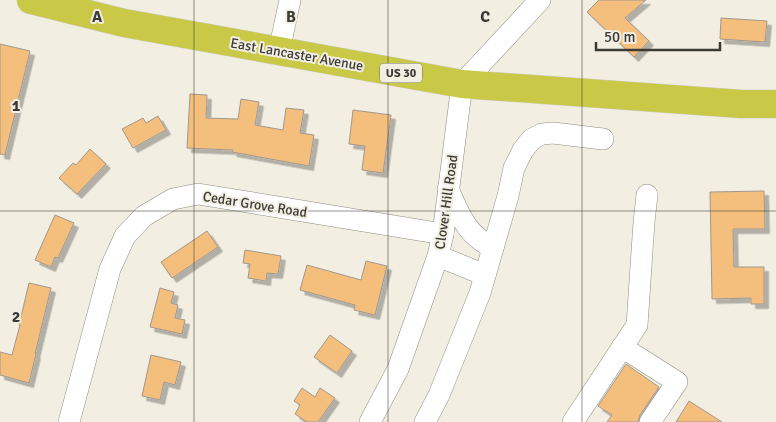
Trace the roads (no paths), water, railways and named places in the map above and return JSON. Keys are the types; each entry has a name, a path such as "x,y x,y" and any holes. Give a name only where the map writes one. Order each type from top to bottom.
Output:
{"highway":[{"name":"East Lancaster Avenue","path":"31,0 77,5 124,23 462,84 731,103 776,104"}],"street":[{"path":"279,51 290,0"},
{"path":"462,84 540,0"},
{"name":"Clover Hill Road","path":"370,422 398,369 438,256 443,234 462,84"},
{"path":"425,422 480,293 494,248 514,168 523,150 532,139 542,134 553,133 603,139"},
{"path":"448,189 468,229 482,242 494,248"},
{"name":"Cedar Grove Road","path":"69,422 110,269 125,236 144,216 172,199 198,194 443,234"},
{"path":"578,420 636,325 647,194"},
{"path":"438,256 485,275"},
{"path":"622,347 676,382 650,422"}]}
